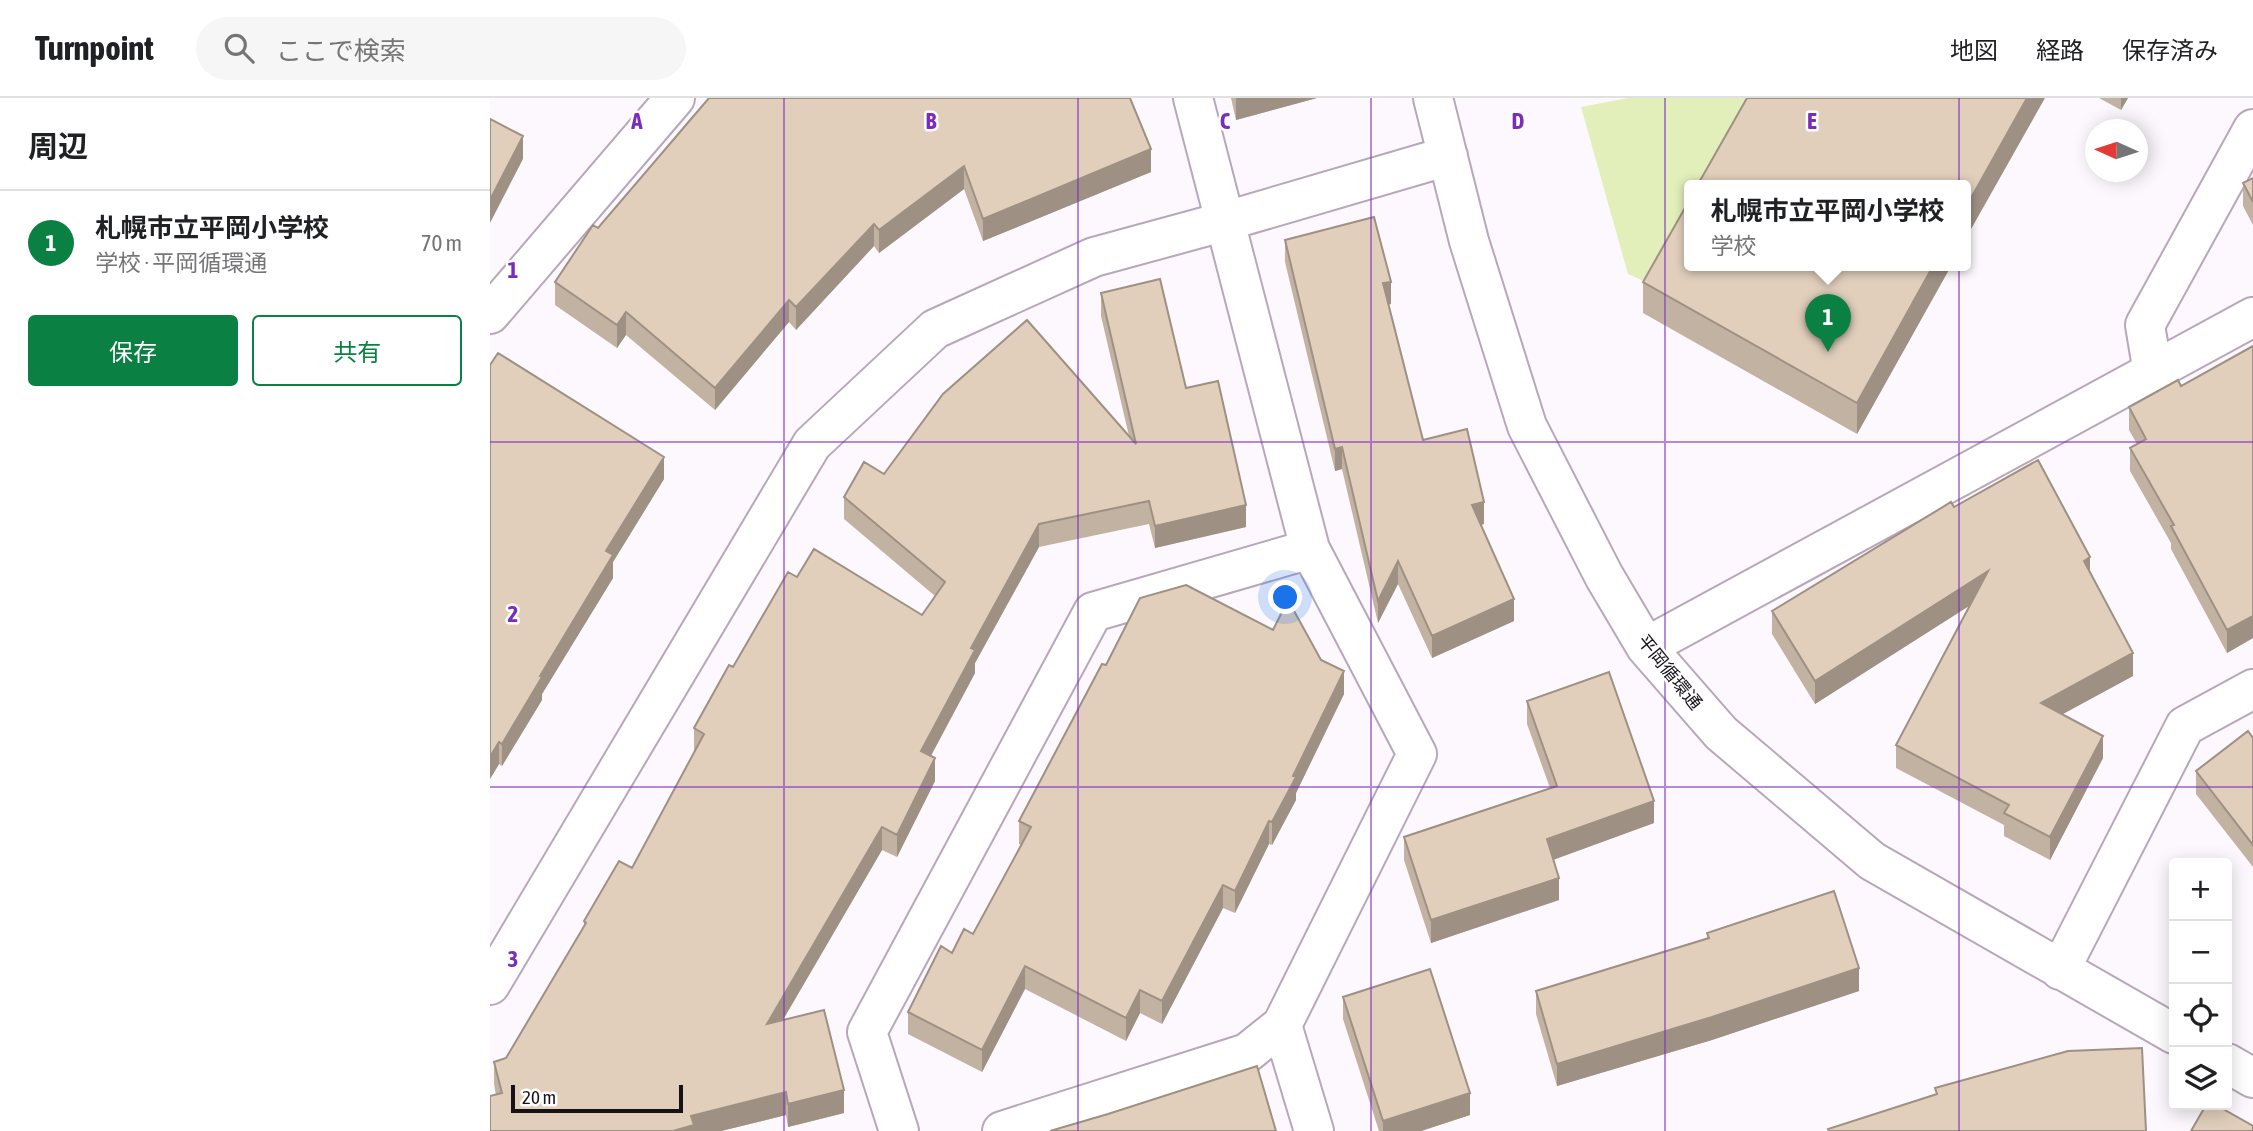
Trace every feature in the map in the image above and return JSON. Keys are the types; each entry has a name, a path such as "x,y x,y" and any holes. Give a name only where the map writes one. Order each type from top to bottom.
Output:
{"street":[{"path":"490,314 675,98"},
{"path":"1002,1131 1247,1054 1282,1025 1417,754 1310,549 1193,98"},
{"name":"平岡循環通","path":"1433,98 1469,241 1527,426 1604,576 1646,647 1721,733 1872,861 2169,1031"},
{"path":"2153,373 2145,325 2253,129"},
{"path":"490,985 812,444 935,329 1094,257 1448,156"},
{"path":"1646,647 2253,317"},
{"path":"899,1131 867,1032 1093,612 1310,549"},
{"path":"2060,970 2185,726 2253,689"},
{"path":"1282,1025 1314,1131"},
{"path":"2232,1066 2253,1078"}],"green space":[{"path":"1628,98 1751,98 1705,180 1684,180 1684,219 1648,283 1628,274 1581,107"}],"building":[{"path":"709,98 1130,98 1151,149 983,219 964,166 879,230 874,224 796,307 789,300 715,388 626,312 617,325 555,282 593,225 598,228"},
{"path":"1747,98 2027,98 1971,198 1971,180 1700,180"},
{"path":"490,119 523,136 490,200"},
{"path":"2253,178 2253,202 2243,183"},
{"path":"1684,210 1684,271 1930,271 1857,403 1643,282"},
{"path":"1374,217 1391,282 1383,283 1423,440 1467,429 1484,502 1472,505 1514,599 1432,636 1398,561 1378,601 1342,447 1335,449 1285,240"},
{"path":"1160,279 1186,388 1218,381 1246,505 1155,526 1149,501 1039,524 971,648 975,650 921,751 935,758 897,835 882,827 767,1024 824,1010 844,1090 788,1104 786,1092 691,1116 694,1125 673,1131 490,1131 490,1096 502,1093 494,1062 506,1058 586,923 584,921 619,861 632,868 704,734 694,728 729,665 733,667 788,572 797,577 814,549 922,615 945,582 844,497 864,462 884,474 943,394 1027,320 1136,444 1101,293"},
{"path":"2253,346 2253,616 2227,630 2171,526 2174,525 2130,448 2146,439 2129,407 2178,380 2181,386"},
{"path":"498,353 664,457 606,551 613,555 502,744 499,742 490,757 490,365"},
{"path":"2038,460 2090,557 2084,561 2133,653 2041,703 2103,736 2050,837 2004,813 2009,805 1896,745 1988,571 1815,681 1772,611 1951,502 1954,507"},
{"path":"1186,585 1273,630 1288,600 1321,660 1344,671 1293,776 1296,777 1272,822 1269,821 1235,891 1223,885 1162,1001 1140,990 1126,1018 1025,966 982,1050 908,1012 941,946 952,953 964,929 973,934 1031,827 1019,821 1140,598"},
{"path":"1609,672 1654,801 1547,839 1559,878 1431,920 1404,837 1557,786 1527,701"},
{"path":"2248,731 2253,738 2253,845 2196,771"},
{"path":"1834,891 1859,968 1712,1017 1557,1064 1536,991 1709,938 1707,933"},
{"path":"1430,969 1470,1093 1383,1121 1343,997"},
{"path":"2142,1048 2146,1131 1828,1129 1937,1094 1935,1088 2068,1051"},
{"path":"1257,1066 1276,1131 1050,1131 1108,1114"},
{"path":"2203,1110 2225,1110 2253,1126 2253,1131 2191,1131"}],"place":[{"name":"札幌市立平岡小学校","path":"1828,352"}]}
